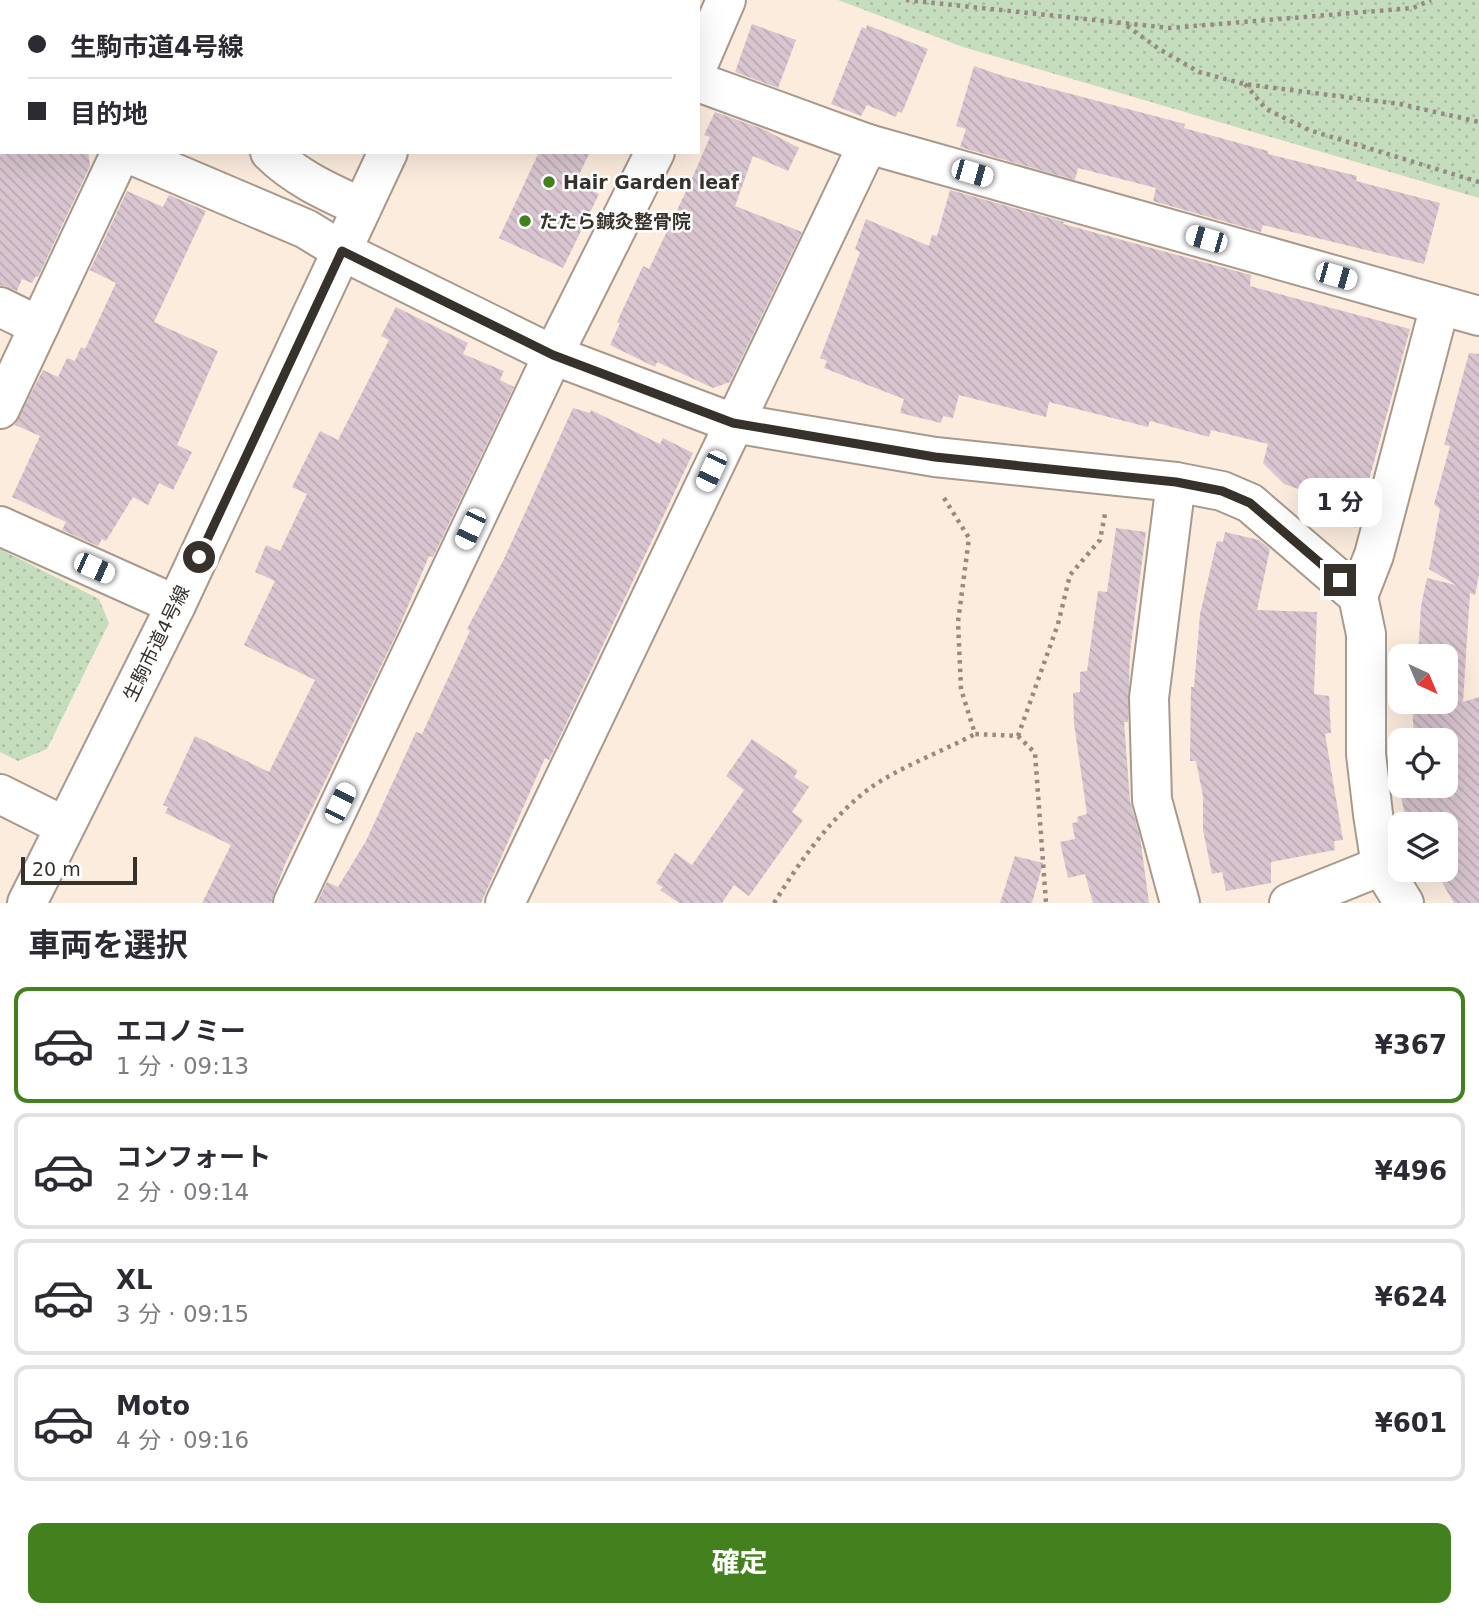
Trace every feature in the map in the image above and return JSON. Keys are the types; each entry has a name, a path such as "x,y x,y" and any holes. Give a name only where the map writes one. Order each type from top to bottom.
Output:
{"street":[{"path":"700,60 726,0"},
{"path":"700,83 868,144 1479,316"},
{"path":"521,896 733,423 868,144"},
{"path":"0,409 122,154"},
{"path":"128,154 306,229 342,251 553,355 733,423 935,457 1176,482 1222,491 1250,503 1358,596"},
{"path":"272,154 284,167 310,183 360,207"},
{"name":"生駒市道4号線","path":"27,903 176,605 387,154"},
{"path":"292,903 553,355 654,154"},
{"path":"1405,903 1381,866 1366,754 1366,634 1358,596 1374,555 1440,305"},
{"path":"0,307 39,326"},
{"path":"1176,482 1149,698 1152,800 1180,903"},
{"path":"0,526 176,605"},
{"path":"0,794 64,826"},
{"path":"1289,903 1381,866"}],"path":[{"path":"906,0 1170,29 1413,8 1431,0"},
{"path":"1126,25 1158,49 1199,72 1244,84 1400,104 1479,122"},
{"path":"1244,84 1266,109 1309,130 1479,182"},
{"path":"935,457 940,492 969,538 958,622 961,689 975,734"},
{"path":"1018,736 1058,624 1070,575 1100,540 1112,475"},
{"path":"774,903 796,867 835,817 872,787 975,734 1018,736 1035,753 1046,903"}],"green space":[{"path":"838,0 1479,0 1479,198 963,47"},
{"path":"0,549 99,599 109,623 47,749 18,761 0,752"}],"building":[{"path":"752,24 796,40 778,88 735,72"},
{"path":"867,25 928,49 902,113 898,111 896,117 867,105 861,116 831,104 862,27 866,29"},
{"path":"974,66 1185,124 1184,128 1268,151 1268,154 1357,176 1356,181 1440,203 1424,264 1263,225 1261,232 1153,201 1156,188 1078,168 1075,180 960,147 966,129 956,126"},
{"path":"715,112 763,129 799,148 788,171 753,156 735,206 802,232 730,382 713,388 657,362 655,367 610,345 620,323 617,322 643,266 649,269 690,183 710,137 704,135"},
{"path":"0,154 88,154 90,166 38,277 36,276 32,283 22,279 17,291 0,285"},
{"path":"538,154 589,154 575,183 599,194 563,268 499,238"},
{"path":"950,190 1251,275 1250,286 1410,329 1356,528 1301,497 1304,491 1284,484 1263,463 1268,444 1211,430 1209,437 1150,421 1148,427 1049,402 1046,417 959,395 953,418 943,416 941,423 900,413 904,399 824,368 827,361 820,358 860,252 855,249 866,219 929,246 932,235 937,236"},
{"path":"127,191 163,207 169,195 206,211 154,322 218,351 177,445 192,452 173,490 159,483 148,505 133,497 106,541 102,539 98,546 62,530 66,522 12,497 40,436 15,425 43,370 58,377 67,358 75,361 81,347 85,349 116,283 90,270"},
{"path":"396,307 468,343 463,354 504,371 500,380 514,387 433,557 429,556 395,637 285,864 271,903 202,903 231,845 165,813 168,807 163,805 195,736 269,772 315,680 244,645 275,581 255,572 266,545 280,551 307,494 292,487 320,431 338,440 389,340 381,336"},
{"path":"1469,353 1479,354 1479,574 1475,595 1470,593 1463,702 1479,697 1479,903 1454,903 1442,882 1458,882 1458,812 1404,812 1401,798 1458,798 1458,728 1413,728 1413,714 1458,714 1458,644 1419,644 1421,606 1427,578 1456,585 1429,569 1440,509 1434,504 1450,446 1444,445"},
{"path":"573,408 590,413 591,410 660,444 663,438 693,453 549,760 545,758 481,903 317,903 327,882 338,887 366,841 416,732 422,734 470,631 467,629 504,559"},
{"path":"1116,528 1146,532 1130,652 1128,722 1124,722 1130,801 1140,837 1149,903 1093,903 1085,874 1068,878 1060,842 1075,839 1072,823 1078,822 1077,817 1087,814 1074,723 1073,693 1080,692 1080,672 1087,671 1098,591 1107,592"},
{"path":"1225,532 1259,540 1270,549 1257,610 1317,612 1314,694 1329,696 1331,733 1325,734 1343,840 1334,841 1335,850 1271,862 1271,883 1226,891 1222,872 1212,874 1203,830 1203,796 1196,761 1190,761 1191,687 1194,687 1200,614 1217,541 1223,542"},
{"path":"752,739 798,771 794,777 809,787 792,812 803,820 749,896 734,885 722,903 679,903 660,890 663,887 656,883 675,853 692,865 744,790 726,776"},
{"path":"1015,856 1043,863 1032,903 1000,903"}],"place":[{"name":"Hair Garden leaf","path":"549,182"},
{"name":"たたら鍼灸整骨院","path":"525,221"}],"route":[{"path":"199,557 342,251 553,355 733,423 935,457 1176,482 1222,491 1250,503 1306,548 1340,580"}]}
